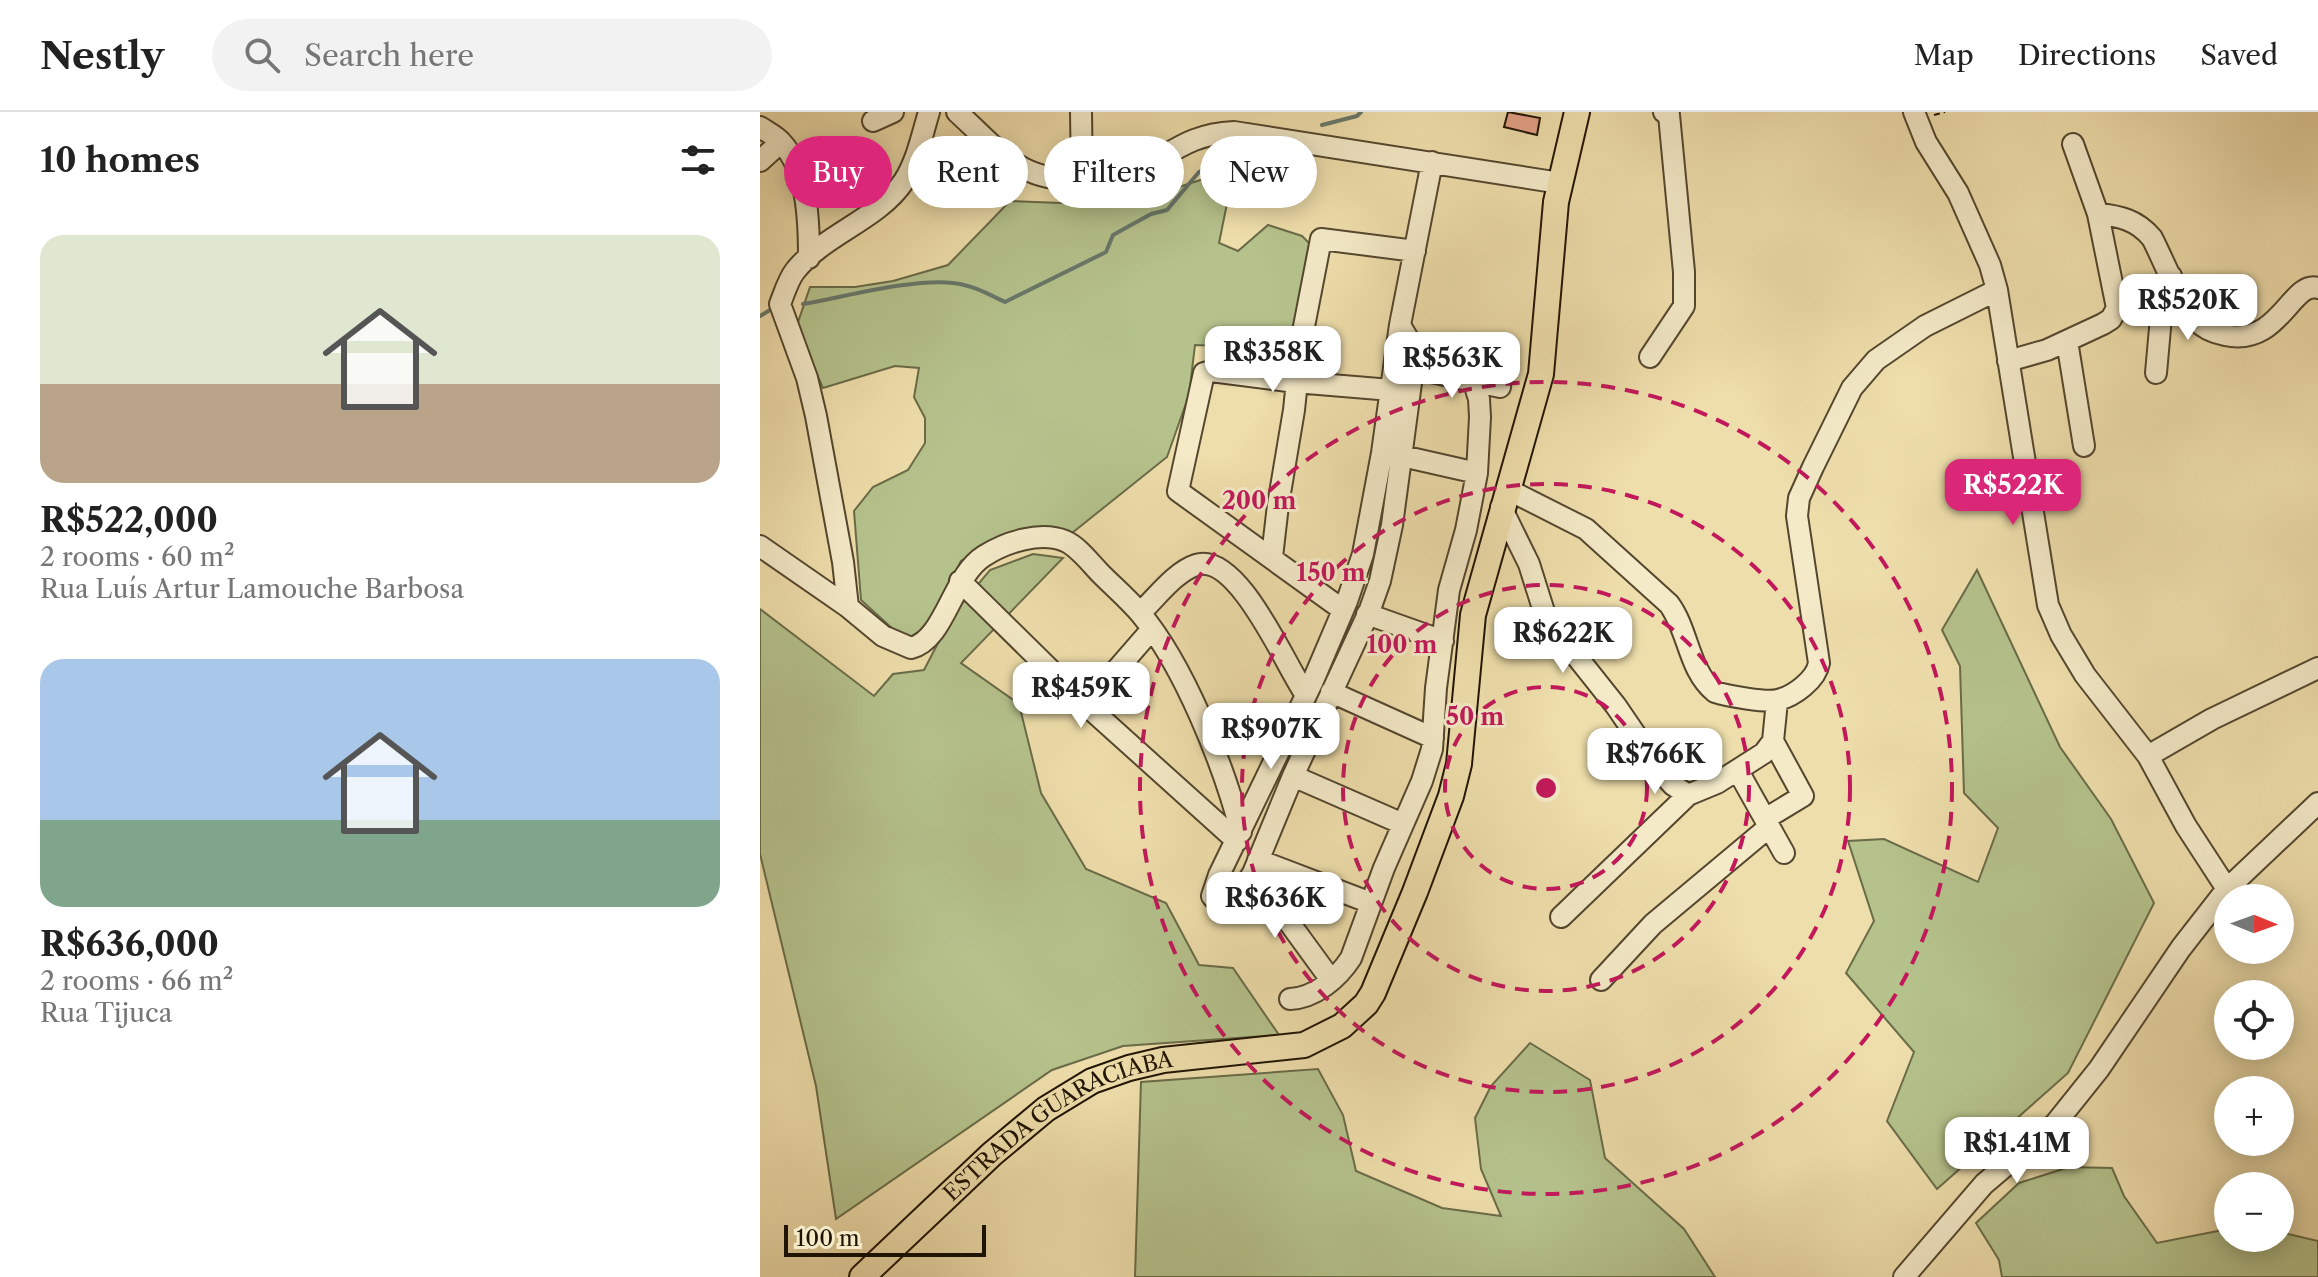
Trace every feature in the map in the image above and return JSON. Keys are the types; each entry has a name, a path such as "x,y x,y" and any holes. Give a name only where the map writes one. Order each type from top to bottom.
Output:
{"main road":[{"name":"ESTRADA GUARACIABA","path":"862,1277 992,1154 1046,1109 1092,1081 1163,1060 1291,1048 1328,1034 1356,1014 1373,993 1395,944 1451,796 1459,764 1473,615 1541,374 1553,226 1577,112"}],"street":[{"path":"873,121 893,112"},
{"path":"848,607 843,562 816,416 807,378 780,304 795,271 887,199 903,182 913,163 929,112"},
{"path":"957,112 1004,155 1044,178"},
{"path":"1081,112 1081,136"},
{"path":"1650,357 1684,306 1684,272 1669,115 1664,112"},
{"path":"1914,112 1926,142 1958,193 1990,265 1997,290 2048,605 2061,635 2085,675 2148,756 2186,826 2224,884"},
{"path":"761,128 781,142 792,158 809,216 809,258"},
{"path":"1184,144 1210,133 1234,132 1560,183"},
{"path":"760,161 781,142"},
{"path":"2008,361 2067,341 2111,319 2117,308 2098,214 2073,144"},
{"path":"1400,325 1410,342 1413,368 1387,550 1367,614 1293,776 1256,866 1236,900 1224,906 1212,896 1219,875 1306,695 1343,610 1363,554 1400,325 1432,162"},
{"path":"2098,214 2129,220 2144,228 2197,320 2216,333 2249,337 2276,320 2303,289 2318,288"},
{"path":"1272,557 1294,410 1295,382 1321,239 1415,251"},
{"path":"2156,373 2161,317 2171,276"},
{"path":"1504,498 1586,529 1669,604 1678,616 1701,677 1715,692 1777,701 1803,687 1818,672 1799,533 1799,498 1852,388 1876,360 1895,346 1952,310 1997,290"},
{"path":"2067,341 2084,446"},
{"path":"1413,368 1500,387"},
{"path":"1343,610 1178,491 1204,373 1211,371 1391,390"},
{"path":"1290,999 1310,996 1331,980 1351,958 1428,765 1449,590 1466,530 1477,473 1480,417 1474,383"},
{"path":"1402,456 1477,473"},
{"path":"1504,498 1546,618 1616,706 1661,772 1688,795"},
{"path":"760,546 848,607 883,636 911,648 926,643 973,563 1002,547 1031,538 1066,541 1146,621 1185,683 1233,802 1239,837"},
{"path":"1086,705 1182,573 1196,565 1208,564 1219,567 1245,593 1306,695"},
{"path":"960,581 1086,705 1239,837"},
{"path":"1367,614 1443,641"},
{"path":"2148,756 2212,719 2318,668"},
{"path":"1331,692 1433,738"},
{"path":"1561,917 1688,795 1738,771 1764,753 1773,741 1777,701"},
{"path":"1601,980 1653,924 1767,823 1801,800 1803,796 1773,741"},
{"path":"1738,771 1784,853"},
{"path":"1293,776 1403,824"},
{"path":"2232,884 2318,803"},
{"path":"1256,866 1371,903"},
{"path":"1256,866 1331,980"},
{"path":"1904,1277 1984,1184 2055,1124 2099,1069 2181,948 2214,906"}],"green space":[{"path":"1200,180 1200,208 1226,208 1219,243 1238,251 1268,225 1302,236 1311,245 1293,364 1257,362 1218,346 1195,345 1189,395 1167,457 1072,533 1015,536 991,543 961,561 934,616 920,631 905,640 861,600 854,511 873,487 908,470 925,443 925,418 914,397 919,368 895,366 823,388 796,328 810,287 855,287 893,281 948,265 1003,208 1028,208 1028,202 1044,202 1044,208 1184,208 1184,185"},
{"path":"1033,554 1063,558 961,663 1019,704 1041,793 1086,869 1166,903 1199,965 1233,968 1279,1035 1123,1046 1052,1070 836,1219 816,1086 760,854 760,609 874,696 893,674 924,670 953,614 990,570"},
{"path":"1977,570 2060,747 2111,819 2154,903 2068,1073 1937,1189 1887,1121 1914,1052 1846,973 1874,921 1848,841 1884,839 1978,882 1998,828 1964,793 1960,666 1942,630"},
{"path":"1530,1043 1590,1080 1605,1158 1684,1229 1715,1277 1135,1277 1141,1082 1318,1069 1343,1115 1356,1171 1442,1208 1501,1216 1481,1169 1475,1118 1491,1086"},
{"path":"2069,1167 2112,1168 2124,1196 2157,1243 2214,1232 2214,1252 2294,1252 2294,1235 2318,1241 2318,1277 2002,1277 1999,1260 1976,1223 2019,1183"}],"building":[{"path":"1508,112 1540,118 1537,135 1504,127"}],"waterway":[{"path":"1322,125 1357,116 1361,112"},
{"path":"803,304 937,282 967,286 1005,302 1106,252 1113,235 1151,214 1167,210 1200,172"},
{"path":"760,316 770,310"}]}
